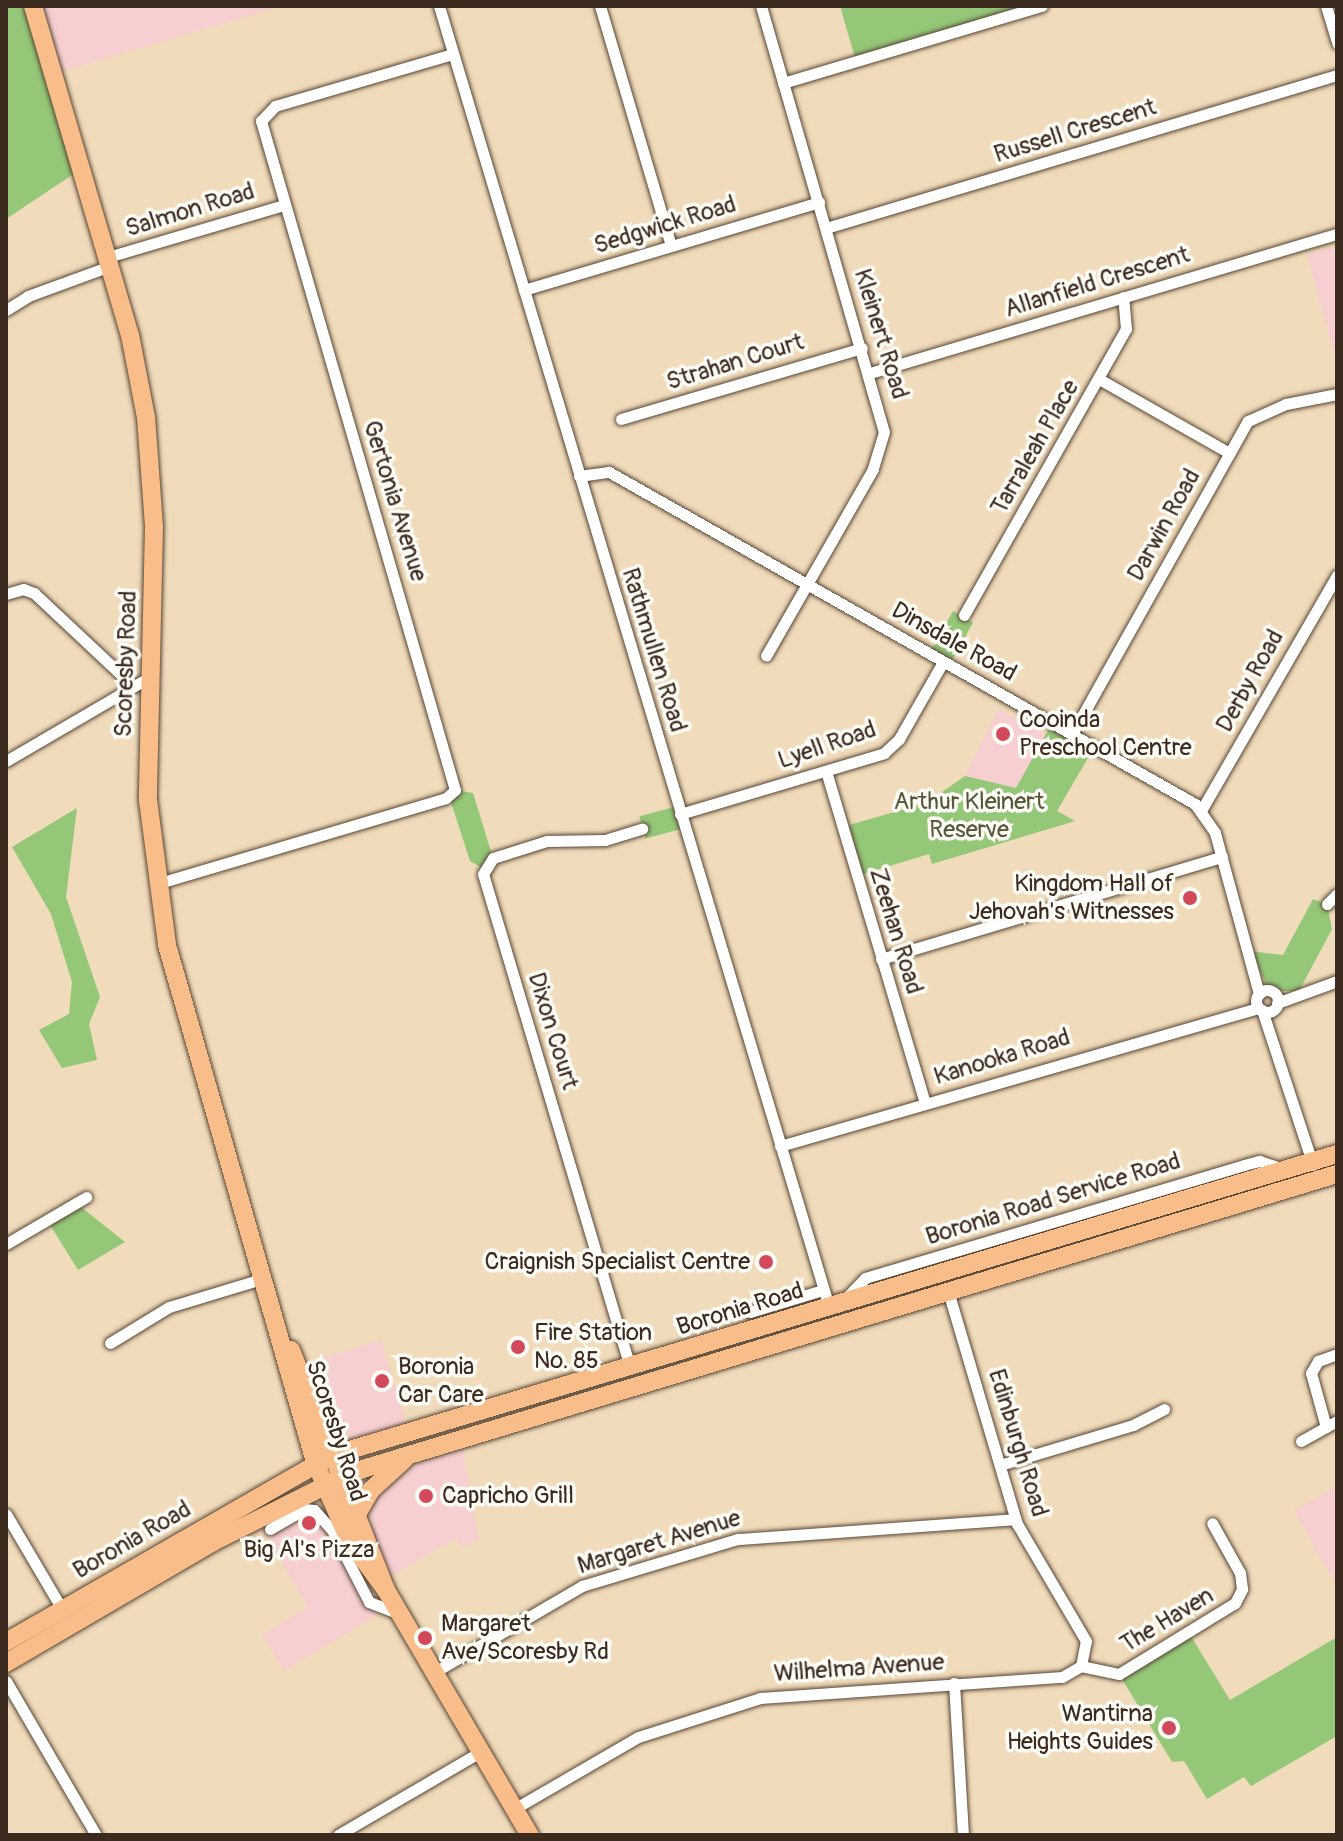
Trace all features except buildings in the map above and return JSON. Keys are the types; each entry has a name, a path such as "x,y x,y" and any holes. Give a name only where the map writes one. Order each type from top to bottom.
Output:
{"main road":[{"name":"Scoresby Road","path":"33,6 136,360 152,472 142,682 147,769 156,884 173,970 278,1322 303,1420 324,1459 341,1477 398,1613 530,1835"},
{"name":"Boronia Road","path":"945,1281 1326,1160"},
{"name":"Boronia Road","path":"1326,1160 1337,1174"},
{"name":"Boronia Road","path":"6,1642 277,1483 324,1459 832,1306 945,1281 1326,1160"},
{"name":"Boronia Road","path":"6,1663 323,1484 832,1306"},
{"name":"Scoresby Road","path":"278,1322 316,1403 324,1459 323,1484 349,1540 386,1590"},
{"path":"316,1403 336,1432 363,1446"},
{"path":"277,1483 299,1450 303,1420"},
{"path":"356,1516 378,1482 412,1453"}],"street":[{"name":"Rathmullen Road","path":"439,6 780,1146 832,1306"},
{"path":"600,6 671,246"},
{"name":"Kleinert Road","path":"761,6 883,418 882,447 766,656"},
{"path":"783,83 1042,6"},
{"path":"1326,6 1337,43"},
{"name":"Gertonia Avenue","path":"156,884 446,798 455,790 261,126 263,114 453,54"},
{"name":"Russell Crescent","path":"826,228 1337,75"},
{"name":"Sedgwick Road","path":"524,290 819,202"},
{"name":"Salmon Road","path":"6,310 28,296 109,262 284,205"},
{"name":"Allanfield Crescent","path":"870,373 1337,234"},
{"name":"Tarraleah Place","path":"964,615 1128,325 1123,297"},
{"name":"Strahan Court","path":"621,419 862,348"},
{"path":"1099,379 1229,453"},
{"name":"Darwin Road","path":"1072,734 1229,453 1255,414 1337,394"},
{"name":"Dinsdale Road","path":"579,476 609,472 1202,809"},
{"name":"Derby Road","path":"1202,809 1337,575"},
{"path":"6,594 23,589 34,593 142,682 6,761"},
{"name":"Lyell Road","path":"680,814 878,756 895,744 943,662"},
{"name":"Zeehan Road","path":"826,771 925,1103"},
{"path":"1202,809 1222,857 1275,1037 1326,1160"},
{"name":"Dixon Court","path":"630,1367 483,874 494,857 551,840 605,840 642,829"},
{"path":"881,959 1222,857"},
{"path":"1327,904 1337,894"},
{"name":"Kanooka Road","path":"780,1146 1337,981"},
{"name":"Boronia Road Service Road","path":"832,1306 865,1278 1259,1161 1287,1170"},
{"path":"6,1244 86,1197"},
{"path":"110,1343 169,1307 265,1278"},
{"name":"Edinburgh Road","path":"945,1281 1015,1519 1084,1637 1082,1664"},
{"name":"Boronia Road","path":"750,1312 832,1306"},
{"path":"1301,1441 1331,1424 1311,1373 1318,1361 1337,1354"},
{"path":"1000,1465 1133,1425 1164,1409"},
{"path":"270,1529 304,1509 314,1510 332,1530 369,1602 398,1613"},
{"path":"6,1514 62,1609"},
{"name":"Margaret Avenue","path":"433,1673 582,1586 730,1541 1015,1519"},
{"name":"The Haven","path":"1082,1664 1119,1674 1235,1603 1242,1589 1240,1573 1212,1523"},
{"name":"Wilhelma Avenue","path":"514,1809 638,1737 749,1701 787,1693 1062,1677 1082,1664"},
{"path":"6,1681 96,1835"},
{"path":"954,1683 963,1835"},
{"path":"338,1835 354,1831 480,1752"}],"shaded area":[{"path":"33,6 282,6 53,74"},
{"path":"1332,247 1337,262 1337,363 1307,255"},
{"path":"998,709 1046,735 1016,788 965,776"},
{"path":"381,1340 409,1433 363,1446 330,1425 299,1365"},
{"path":"461,1439 479,1540 461,1547 456,1538 383,1581 356,1516 388,1473"},
{"path":"1337,1487 1337,1587 1294,1510"},
{"path":"311,1501 321,1508 380,1613 284,1671 262,1635 308,1607 262,1528"}],"green space":[{"path":"6,6 33,6 81,169 6,219"},
{"path":"840,6 1042,6 856,61"},
{"path":"953,611 973,622 950,664 930,653"},
{"name":"Arthur Kleinert Reserve","path":"1052,723 1095,746 1057,811 1075,821 932,864 929,854 857,876 842,827 926,803 965,776 1016,788"},
{"path":"455,790 473,793 493,858 484,869 470,861 449,796"},
{"path":"678,806 684,828 645,839 639,816"},
{"path":"77,808 66,897 100,997 89,1024 97,1060 62,1068 39,1030 69,1014 72,982 51,914 12,847"},
{"path":"1313,899 1327,904 1332,929 1299,991 1270,991 1250,951 1283,955"},
{"path":"76,1203 125,1242 78,1270 47,1220"},
{"path":"1189,1633 1230,1700 1337,1637 1337,1736 1251,1786 1244,1777 1207,1799 1184,1761 1172,1762 1119,1674"}],"place":[{"name":"Cooinda Preschool Centre","path":"1003,734"},
{"name":"Kingdom Hall of Jehovah's Witnesses","path":"1190,898"},
{"name":"Craignish Specialist Centre","path":"766,1262"},
{"name":"Fire Station No. 85","path":"518,1347"},
{"name":"Boronia Car Care","path":"382,1381"},
{"name":"Capricho Grill","path":"426,1496"},
{"name":"Big Al's Pizza","path":"309,1523"},
{"name":"Margaret Ave/Scoresby Rd","path":"425,1638"},
{"name":"Wantirna Heights Guides","path":"1169,1728"}]}
